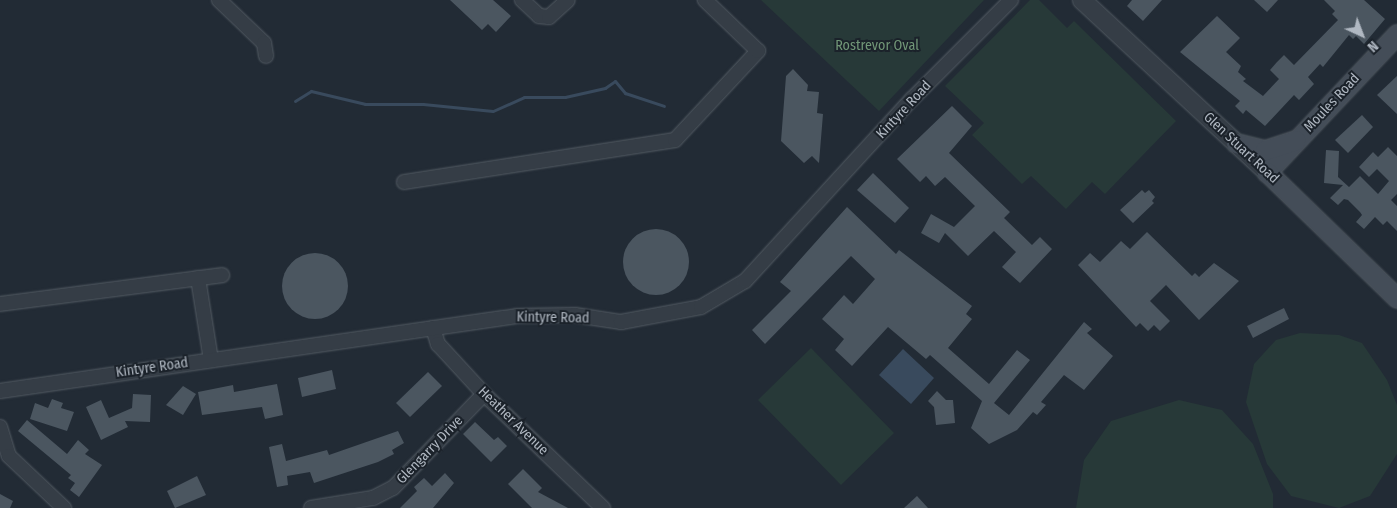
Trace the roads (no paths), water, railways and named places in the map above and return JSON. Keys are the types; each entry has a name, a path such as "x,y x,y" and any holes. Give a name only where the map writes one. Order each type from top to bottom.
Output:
{"main road":[{"name":"Moules Road","path":"1267,172 1397,34"},
{"path":"1236,143 1265,150 1298,139"},
{"name":"Glen Stuart Road","path":"1267,172 1397,298"}],"street":[{"path":"219,0 264,43 266,56"},
{"path":"522,0 539,16 549,17 568,0"},
{"path":"404,182 675,140 758,51 705,0"},
{"name":"Kintyre Road","path":"0,391 517,316 574,315 621,322 701,307 745,281 912,99 1011,0"},
{"name":"Glen Stuart Road","path":"1082,0 1267,172"},
{"path":"0,304 222,276"},
{"path":"198,278 211,360"},
{"name":"Heather Avenue","path":"433,328 438,344 484,394 595,505"},
{"name":"Glengarry Drive","path":"311,508 373,498 393,488 484,394"},
{"path":"0,427 9,456 64,508"}],"water":[{"path":"903,349 934,378 911,404 879,375"}],"waterway":[{"path":"295,101 311,91 365,104 423,104 493,111 524,97 565,97 605,88 615,81 625,93 664,106"}],"park label":[{"name":"Rostrevor Oval","path":"877,46"}]}
